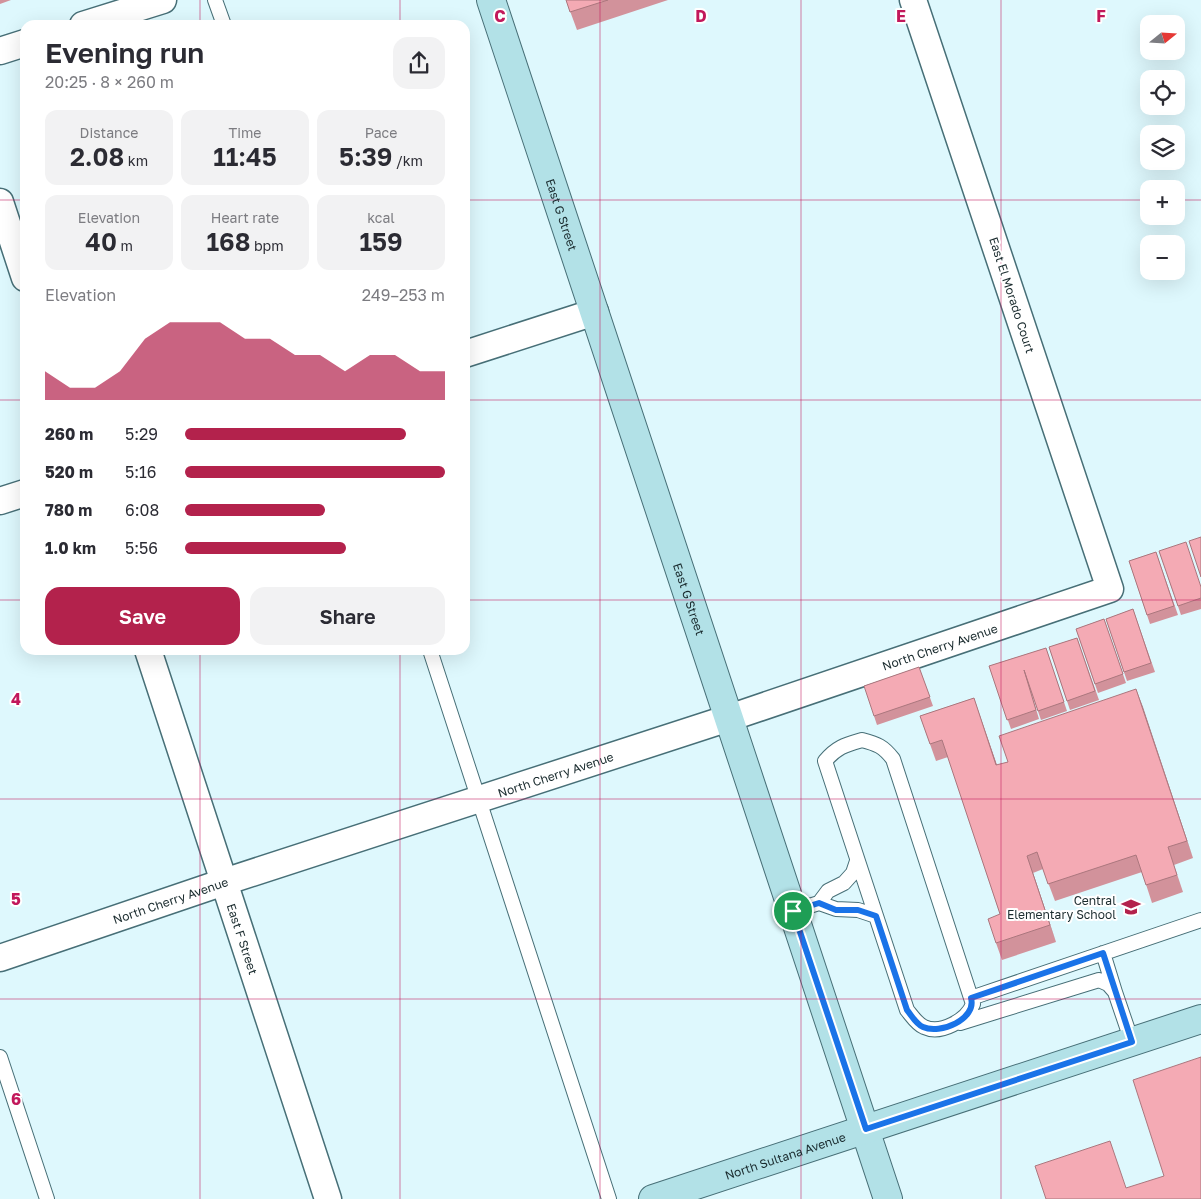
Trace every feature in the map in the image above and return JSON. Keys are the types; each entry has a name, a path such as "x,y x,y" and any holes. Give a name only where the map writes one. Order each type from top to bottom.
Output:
{"street":[{"path":"99,20 163,0"},
{"name":"East G Street","path":"491,0 888,1199"},
{"name":"East El Morado Court","path":"913,0 1110,589"},
{"path":"0,51 20,45"},
{"path":"0,202 20,263"},
{"path":"470,352 595,312"},
{"path":"0,501 20,495"},
{"name":"North Cherry Avenue","path":"0,958 224,882 729,718 1110,589"},
{"name":"East F Street","path":"150,655 328,1199"},
{"name":"North Sultana Avenue","path":"653,1199 1201,1019"}],"lane":[{"path":"216,0 222,20"},
{"path":"432,655 609,1199"},
{"path":"952,1026 970,1013 973,1004 893,759 885,749 874,743 862,740 835,750 825,760 907,1010 915,1020 924,1028 952,1026 1099,980 1108,984 1115,992"},
{"path":"793,911 819,903 828,891 844,883 853,873 857,861"},
{"path":"819,903 836,910 858,910 876,916"},
{"path":"971,998 1201,920"},
{"path":"1103,953 1132,1042"},
{"path":"0,1057 47,1199"}],"building":[{"path":"566,0 608,0 570,12"},
{"path":"1201,537 1201,577 1189,541"},
{"path":"1186,542 1201,587 1201,598 1178,606 1159,551"},
{"path":"1156,552 1174,606 1147,615 1129,561"},
{"path":"1133,609 1151,663 1124,672 1106,619"},
{"path":"1104,619 1123,674 1095,684 1076,629"},
{"path":"1077,638 1095,691 1067,701 1049,647"},
{"path":"1046,648 1064,702 1038,711 1024,670 1036,710 1007,720 989,666"},
{"path":"919,667 930,697 874,716 864,686"},
{"path":"1136,689 1187,841 1168,847 1177,875 1146,885 1136,855 1048,884 1037,852 1027,856 1050,925 996,943 988,919 1000,914 942,740 930,744 920,716 974,698 996,765 1008,762 999,736"},
{"path":"1201,1057 1201,1199 1046,1199 1035,1166 1110,1141 1126,1188 1164,1176 1133,1080"}],"place":[{"name":"Central Elementary School","path":"1131,907"}],"route":[{"path":"819,903 836,910 858,910 876,916 907,1010 924,1028 952,1026 970,1013 973,1004 971,998 1103,953 1132,1042 866,1129 793,911 819,903"}]}
